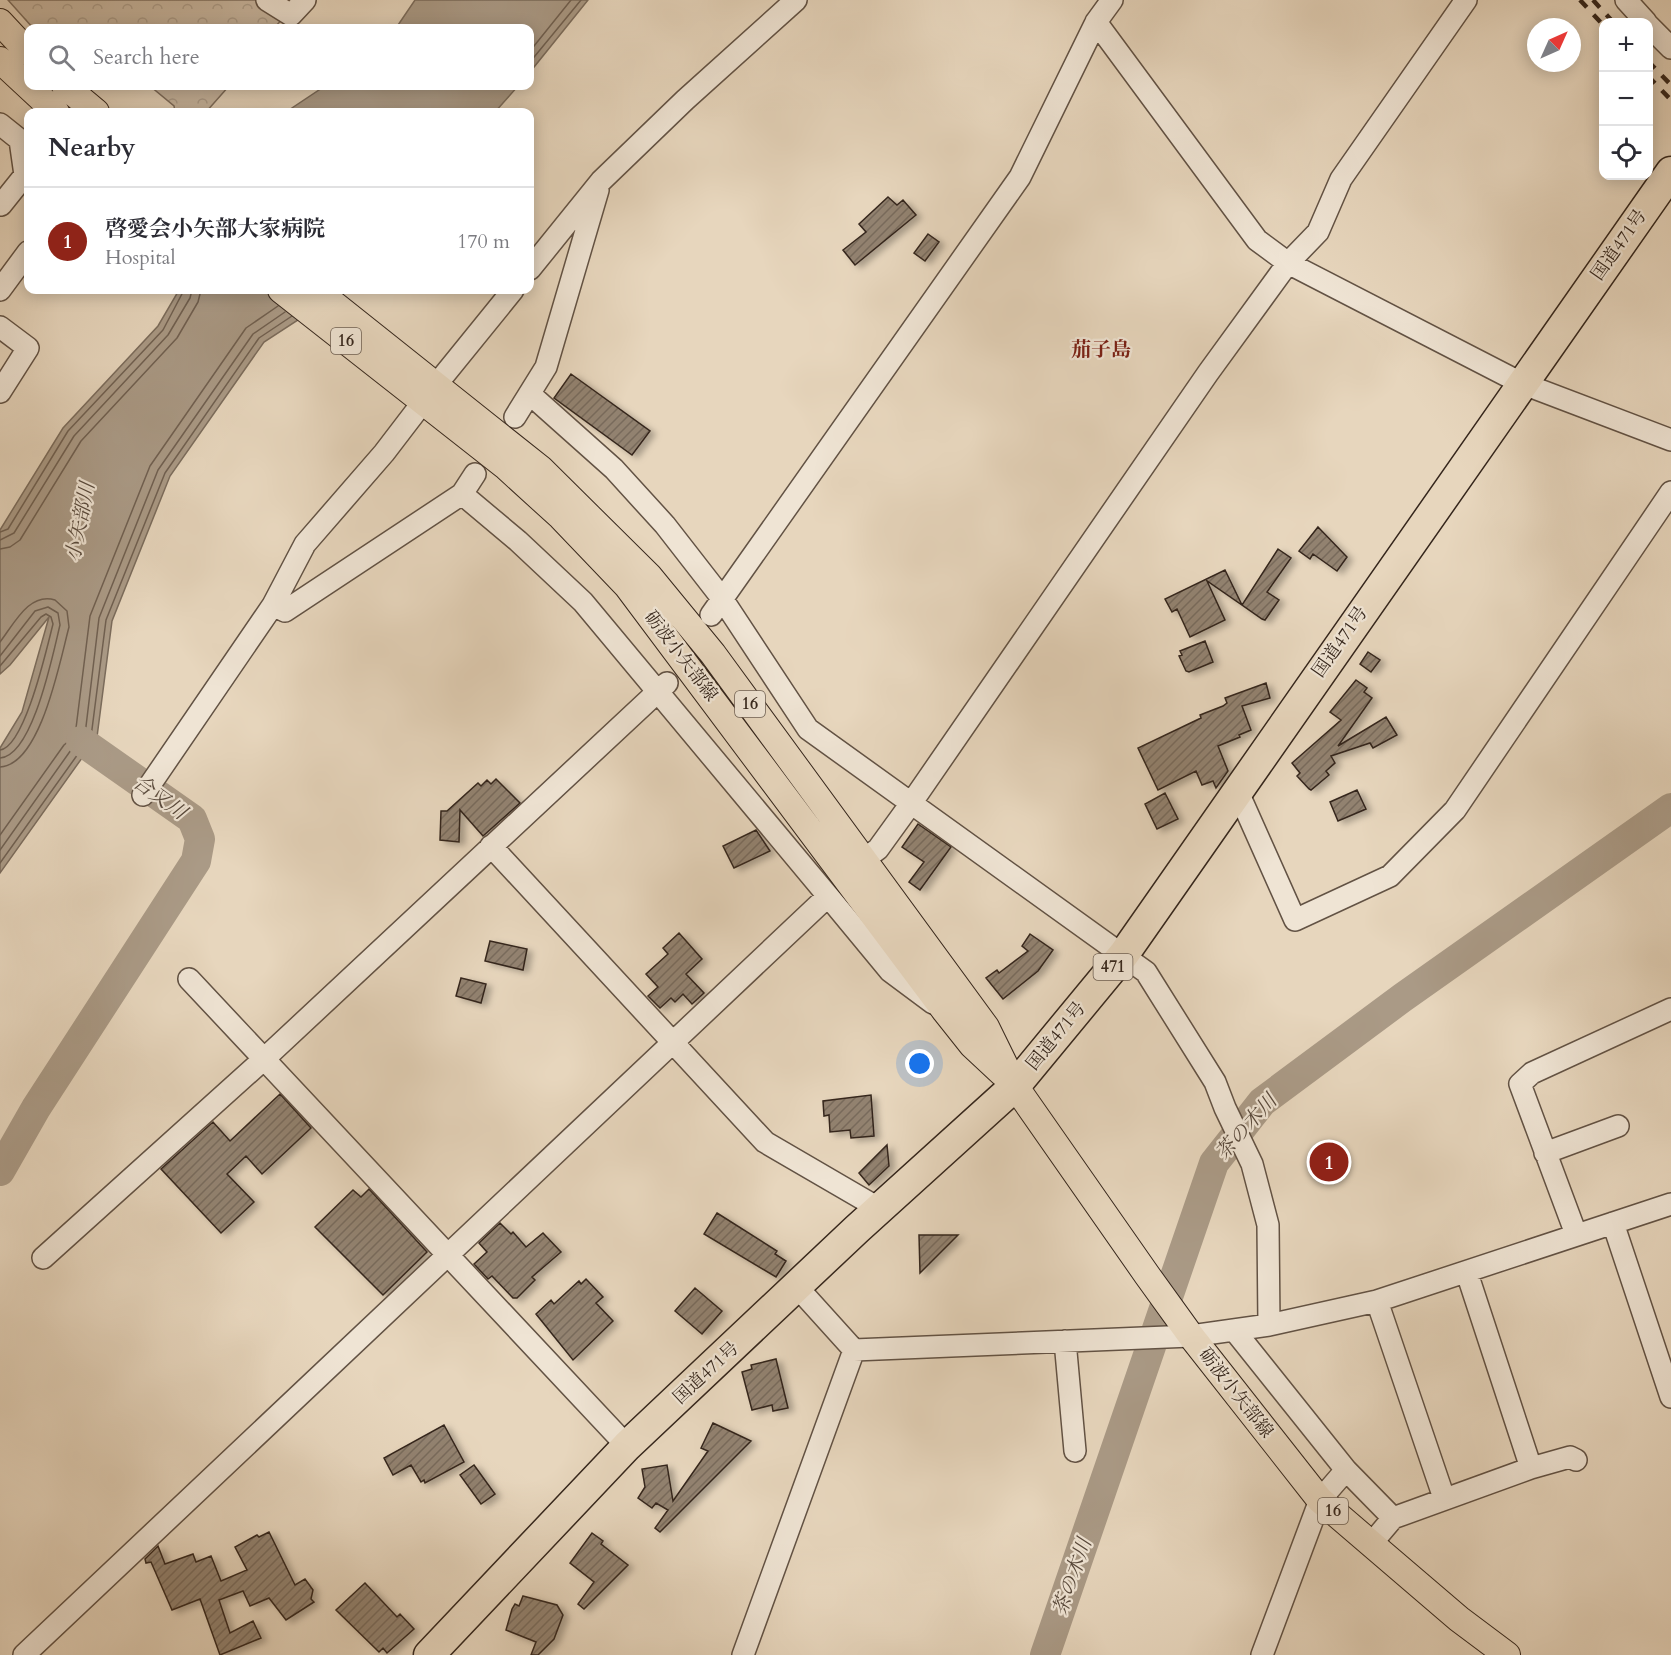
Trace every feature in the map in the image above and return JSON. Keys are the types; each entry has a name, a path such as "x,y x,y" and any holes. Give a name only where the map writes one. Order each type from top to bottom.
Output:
{"highway":[{"name":"国道471号","path":"438,1652 627,1446 1015,1086 1124,954 1521,383 1671,172"}],"main road":[{"path":"0,22 24,48"},
{"path":"0,60 24,82"},
{"path":"32,90 52,108"},
{"path":"70,90 91,108"},
{"name":"砺波小矢部線","path":"287,294 541,469 649,576 713,654 986,1027 1015,1086 1191,1336 1320,1500 1459,1619 1507,1655"},
{"name":"砺波小矢部線","path":"320,294 561,518 627,586 945,1011 972,1045 1015,1086"}],"street":[{"path":"267,0 291,15 305,0"},
{"path":"534,264 601,181 796,0"},
{"path":"716,606 1020,177 1096,22 1112,0"},
{"path":"863,860 878,849 912,802 1208,373 1288,263 1318,232 1341,179 1466,0"},
{"path":"1626,0 1642,18"},
{"path":"1096,22 1257,240 1288,263 1521,383 1671,440"},
{"path":"1653,30 1671,48"},
{"path":"0,124 20,140 24,168"},
{"path":"1,205 24,176"},
{"path":"515,417 546,367 601,181"},
{"path":"0,290 24,257"},
{"path":"143,795 273,605 305,544 384,453 423,389 509,294"},
{"path":"0,327 28,348 0,392"},
{"path":"531,394 615,469 665,525 716,606 808,729 1146,972 1215,1082 1252,1164 1268,1225 1269,1325"},
{"path":"273,605 285,611 462,494 475,474"},
{"path":"1237,790 1295,920 1390,876 1455,810 1671,492"},
{"path":"462,494 518,541 584,602 663,688 890,971 945,1011"},
{"path":"43,1258 264,1059 663,688"},
{"path":"491,846 765,1142 880,1209"},
{"path":"24,1655 828,896"},
{"path":"189,979 627,1446"},
{"path":"1576,1234 1520,1084 1532,1073 1671,1010"},
{"path":"1545,1153 1618,1126"},
{"path":"854,1350 1191,1336 1269,1325 1377,1300 1467,1273 1576,1234 1671,1204"},
{"path":"1613,1224 1671,1397"},
{"path":"1467,1273 1532,1468"},
{"path":"798,1288 854,1350"},
{"path":"1377,1300 1444,1498"},
{"path":"1234,1330 1346,1470 1394,1518"},
{"path":"1065,1341 1075,1451"},
{"path":"743,1655 854,1350"},
{"path":"1371,1544 1394,1518 1532,1468 1570,1457 1576,1460"},
{"path":"1262,1655 1320,1500 1346,1470"}],"green space":[{"path":"8,0 300,0 278,24 29,24"},
{"path":"155,90 225,90 210,108 174,108"}],"water":[{"path":"415,0 588,0 534,67 534,24 399,24"},
{"path":"319,90 514,90 499,108 292,108"},
{"name":"小矢部川","path":"177,294 338,294 264,342 170,476 112,621 97,737 119,755 111,773 82,758 0,873 0,748 22,712 49,617 0,674 0,530 63,428 158,326"}],"building":[{"path":"888,197 897,205 903,200 916,215 855,265 843,250 866,232 859,224"},
{"path":"928,234 939,242 925,261 914,253"},
{"path":"571,374 650,431 632,455 554,398"},
{"path":"1318,527 1347,557 1337,571 1313,554 1310,559 1299,551"},
{"path":"1278,549 1291,558 1267,592 1279,600 1265,620 1242,605"},
{"path":"1225,570 1242,605 1207,581 1225,620 1190,637 1177,609 1172,612 1165,599"},
{"path":"1205,641 1213,662 1189,672 1186,671 1179,656 1182,655 1180,651"},
{"path":"1368,652 1380,660 1371,672 1360,664"},
{"path":"1356,680 1367,688 1364,692 1372,698 1338,746 1386,717 1397,735 1373,748 1370,743 1331,756 1335,763 1326,771 1329,775 1311,790 1297,776 1300,773 1292,763 1341,720 1330,712"},
{"path":"1266,683 1270,698 1242,706 1251,730 1218,746 1228,771 1216,788 1213,781 1202,785 1196,771 1158,790 1138,748 1201,718 1200,715 1223,706 1227,703 1225,698"},
{"path":"496,779 520,803 483,836 460,810 459,842 440,840 441,811 447,811 478,783 481,786 487,780 491,784"},
{"path":"1357,790 1366,809 1338,821 1330,802"},
{"path":"1165,793 1178,819 1157,829 1145,804"},
{"path":"918,824 951,847 920,890 909,882 924,862 902,847"},
{"path":"756,830 770,851 734,868 723,846"},
{"path":"679,933 702,959 686,974 704,993 692,1004 683,994 675,1002 671,998 660,1008 648,996 658,987 646,974 668,954 663,948"},
{"path":"1030,934 1053,950 1038,971 1003,999 986,978 997,970 999,973 1028,951 1022,946"},
{"path":"490,941 527,949 523,970 485,961"},
{"path":"461,978 486,984 481,1003 456,996"},
{"path":"280,1094 311,1128 262,1174 246,1156 227,1174 254,1202 221,1233 161,1169 213,1122 230,1141"},
{"path":"871,1095 874,1136 851,1138 850,1130 830,1132 829,1115 824,1116 823,1101"},
{"path":"887,1145 889,1166 869,1185 859,1173"},
{"path":"369,1189 427,1252 383,1295 315,1227 353,1190 361,1197"},
{"path":"717,1213 777,1251 775,1254 786,1261 776,1277 704,1234"},
{"path":"500,1223 511,1234 513,1232 526,1247 543,1233 561,1252 532,1277 535,1280 517,1298 513,1298 492,1276 488,1279 474,1264 487,1252 479,1243"},
{"path":"919,1235 958,1235 920,1273"},
{"path":"586,1279 603,1297 596,1303 613,1321 573,1360 536,1314 551,1300 554,1304 579,1281 581,1284"},
{"path":"695,1288 722,1311 702,1334 675,1311"},
{"path":"776,1359 788,1408 773,1411 772,1405 752,1410 742,1372 752,1369 751,1365"},
{"path":"713,1423 751,1441 660,1532 655,1528 668,1510 656,1503 652,1508 638,1498 645,1487 642,1469 667,1465 673,1501 708,1451 701,1448"},
{"path":"444,1425 464,1462 425,1483 424,1480 421,1482 411,1465 393,1475 384,1458"},
{"path":"474,1465 495,1494 481,1504 460,1475"},
{"path":"269,1532 295,1585 305,1579 313,1590 311,1599 314,1602 286,1620 269,1598 250,1606 243,1591 219,1600 230,1633 253,1621 261,1638 220,1655 200,1599 172,1610 151,1562 146,1563 145,1559 158,1546 165,1564 193,1554 196,1562 211,1556 221,1581 247,1570 235,1547 257,1535 259,1537"},
{"path":"592,1533 603,1541 601,1544 628,1565 584,1609 578,1604 594,1582 570,1563"},
{"path":"365,1583 397,1617 400,1614 414,1629 387,1653 383,1648 379,1652 336,1610"},
{"path":"523,1596 557,1605 563,1615 554,1639 538,1655 531,1655 536,1642 506,1630 512,1609 515,1604 519,1606"}],"waterway":[{"name":"合又川","path":"0,1171 36,1108 196,861 200,839 192,819 81,741"},
{"name":"茶の木川","path":"1045,1655 1214,1163 1262,1102 1402,998 1671,808"}],"railway":[{"path":"1580,0 1599,21"},
{"path":"1593,0 1609,18"},
{"path":"1653,66 1671,85"},
{"path":"1653,81 1671,100"}],"place":[{"name":"啓愛会小矢部大家病院","path":"1329,1162"}],"district":[{"name":"茄子島","path":"1101,349"}]}
